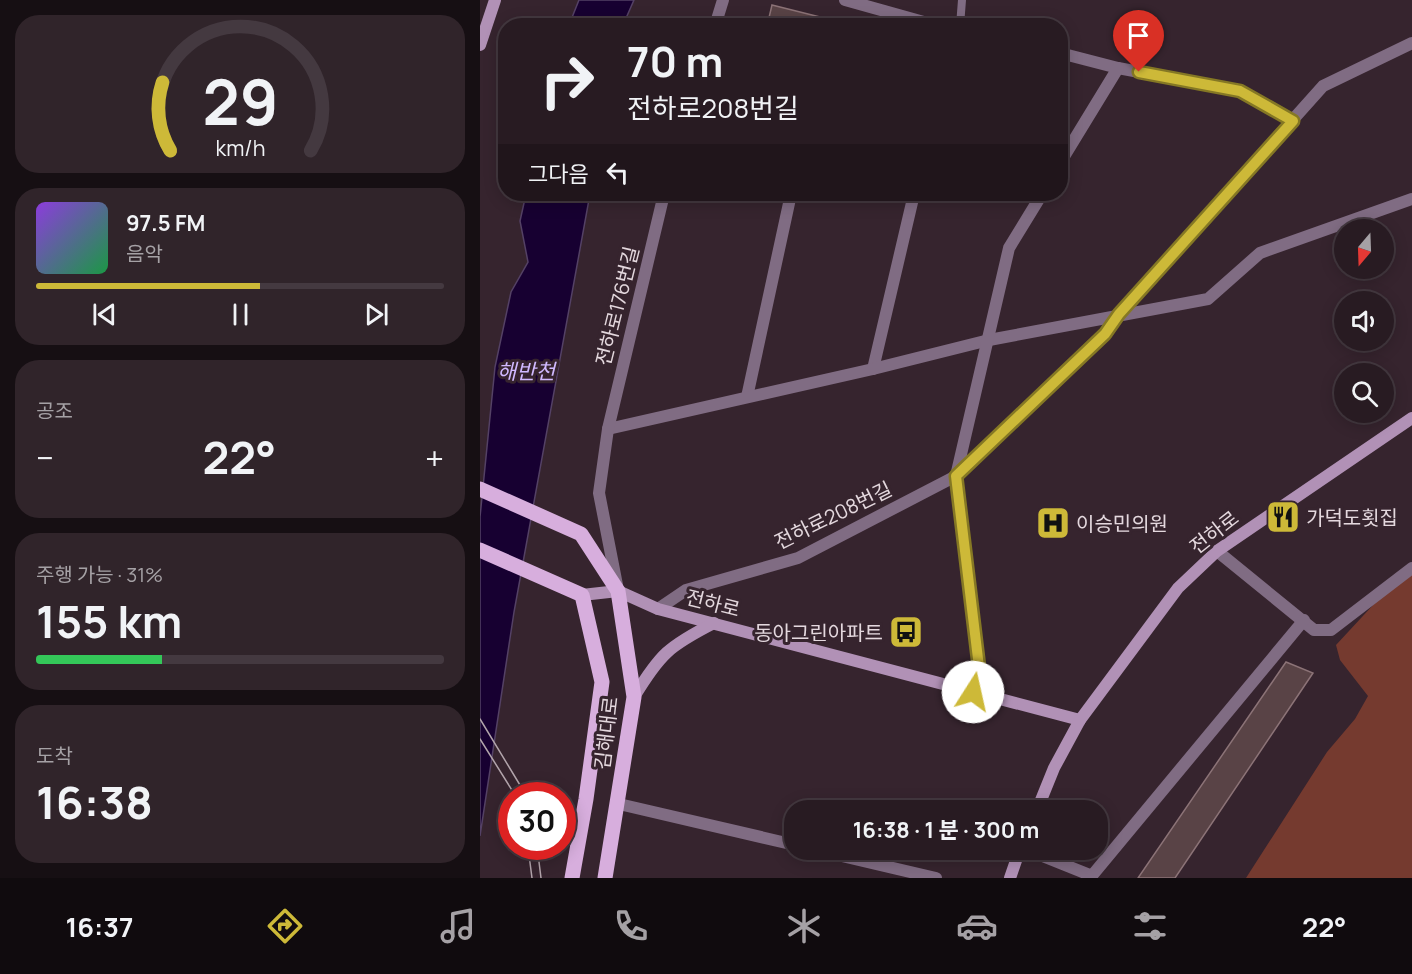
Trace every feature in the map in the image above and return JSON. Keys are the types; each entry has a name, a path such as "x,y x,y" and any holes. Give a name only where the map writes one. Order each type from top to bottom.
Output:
{"main road":[{"path":"480,45 495,0"},
{"name":"전하로","path":"1040,800 1054,768 1080,720 1178,588 1217,551 1412,418"},
{"path":"480,489 581,534 618,591 582,595 480,550"},
{"name":"전하로","path":"618,591 658,609 1080,720"},
{"name":"김해대로","path":"605,878 619,804 634,697 618,591"},
{"name":"김해대로","path":"572,878 586,799 602,682 582,595"},
{"path":"634,697 653,666 671,647 714,623"},
{"path":"1010,878 1016,860"}],"street":[{"path":"717,18 723,0"},
{"path":"845,0 909,18"},
{"name":"전하로208번길","path":"658,609 686,590 798,558 956,476 1105,334 1119,314 1323,87 1412,43"},
{"path":"1068,55 1118,68 1240,91 1293,121"},
{"path":"1068,151 1118,68"},
{"path":"608,429 873,369 989,340 1208,299 1260,253 1412,199"},
{"name":"전하로176번길","path":"618,591 599,493 608,429 662,201"},
{"path":"747,397 789,201"},
{"path":"873,369 912,201"},
{"path":"973,692 979,667 956,476 1009,248 1038,201"},
{"path":"1217,551 1314,630 1331,630 1412,568"},
{"path":"1051,860 1090,877 1304,620"},
{"path":"619,804 784,842"},
{"path":"859,860 936,878"}],"lane":[{"path":"961,18 962,0"}],"shaded area":[{"path":"1412,563 1412,878 1246,878 1327,752 1355,719 1368,696 1340,660 1336,645"}],"water":[{"path":"579,0 634,0 626,18 572,18"},
{"name":"해반천","path":"524,201 589,201 514,612 480,836 480,517 495,367 511,292 528,262 520,221"}],"building":[{"path":"772,5 824,18 769,18"},
{"path":"1286,662 1313,673 1175,878 1138,878"}],"tram line":[{"path":"480,719 518,782"},
{"path":"480,739 507,782"},
{"path":"530,860 532,878"},
{"path":"539,860 541,878"}],"place":[{"name":"가덕도횟집","path":"1283,517"},
{"name":"이승민의원","path":"1053,523"},
{"name":"동아그린아파트","path":"906,632"}],"route":[{"path":"973,692 979,667 956,476 1105,334 1119,314 1293,121 1240,91 1139,72"}]}
